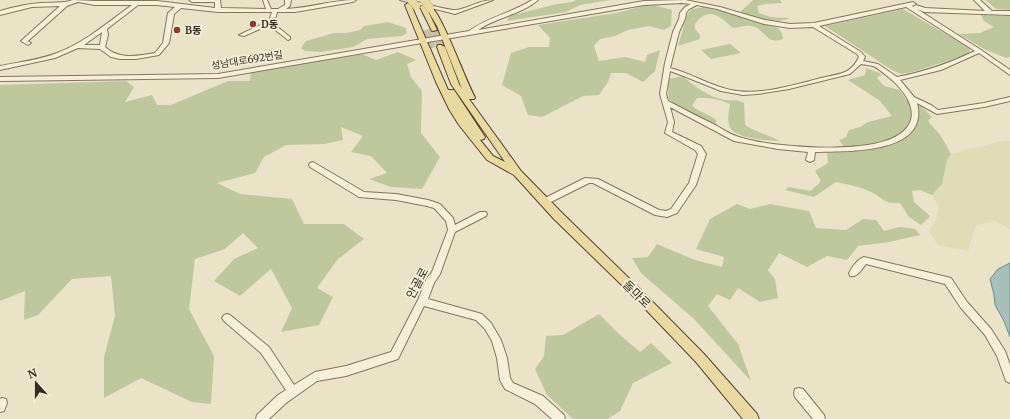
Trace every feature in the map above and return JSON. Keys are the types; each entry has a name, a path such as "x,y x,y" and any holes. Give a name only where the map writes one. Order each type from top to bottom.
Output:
{"main road":[{"path":"415,3 426,30"},
{"path":"415,3 434,30"},
{"path":"415,3 445,37 464,85 511,153 518,173"},
{"path":"415,3 424,41 446,97 462,123 490,158 518,173"},
{"name":"돌마로","path":"441,47 455,84 480,122 518,173 544,202 700,358 752,419"},
{"name":"돌마로","path":"432,48 447,84 477,132 496,157 518,173"}],"street":[{"path":"24,41 65,5 78,0 95,3 158,2 218,10 296,10 353,0"},
{"path":"192,0 218,1 218,10"},
{"path":"242,34 270,22 275,10 287,6 288,0"},
{"path":"415,3 450,12 462,10 468,6 490,0"},
{"path":"470,33 484,23 519,10 536,0"},
{"path":"977,0 990,12"},
{"path":"265,1 275,10"},
{"name":"성남대로692번길","path":"0,79 208,77 644,3 682,1 777,24 814,25 910,5"},
{"path":"1,69 49,58 76,46 137,3"},
{"path":"0,13 24,6 51,4 65,5"},
{"path":"544,202 588,180 595,181 658,213 667,214 674,211 693,182 702,154 698,148 668,133 671,122 663,94 667,69 676,32 683,13 696,4"},
{"path":"910,5 924,10 1010,13"},
{"path":"910,5 1010,73"},
{"path":"76,46 102,47 105,50 127,59 157,54 166,43 171,13 180,6"},
{"path":"270,22 288,38"},
{"path":"484,23 494,29"},
{"path":"665,102 736,139 778,147 812,150 881,145 900,138 912,126 916,114 913,99 897,79 860,53 814,25"},
{"path":"102,47 105,35 104,27"},
{"path":"897,79 911,77 958,61 979,51"},
{"path":"667,69 675,70 718,88 732,92 756,93 848,73 859,62 862,57 860,53"},
{"path":"859,62 875,64"},
{"path":"0,75 15,76 23,79"},
{"path":"913,99 929,106 937,112 984,105 1010,99"},
{"path":"810,160 812,150"},
{"path":"313,165 362,194 396,197 437,206 450,220 452,230 483,214"},
{"name":"안골로","path":"261,419 293,392 315,377 394,356 422,301 430,281 436,274 452,230"},
{"path":"853,273 864,260 948,281 964,305 988,332 1001,354 1010,378"},
{"path":"422,301 479,317 488,326 496,340 502,358 505,380 509,386 540,400 560,419"},
{"path":"227,318 265,350 293,392"},
{"path":"799,393 820,419"}],"shaded area":[{"path":"1005,140 1010,141 1010,229 995,221 976,225 968,251 938,245 929,231 936,220 939,207 932,195 942,184 947,160 951,154"}],"green space":[{"path":"576,0 611,0 580,5 566,12 507,21 509,16"},
{"path":"753,0 780,0 782,3 757,6 759,13 770,17 790,18 778,21 759,18 740,12"},
{"path":"986,0 1010,0 1010,10 996,9"},
{"path":"651,4 672,10 671,26 664,30 649,26 628,30 615,36 600,39 594,46 599,61 625,57 645,62 647,55 660,50 655,71 643,82 626,73 611,73 608,82 599,95 583,96 542,117 528,115 521,96 502,85 511,53 529,47 549,47 550,38 538,25 616,13"},
{"path":"704,7 778,28 782,33 783,39 770,39 759,29 752,26 733,28 724,20 710,14 700,18 695,24 695,29 700,35 700,39 678,46 687,15 692,9"},
{"path":"903,9 970,48 969,54 913,72 901,74 892,70 825,26"},
{"path":"981,15 1010,16 1010,57 1006,58 984,49 959,34 980,33 994,27 984,21"},
{"path":"388,22 406,28 407,33 402,36 367,39 353,47 321,52 305,51 301,48 306,41 334,33 346,33 360,30 364,26"},
{"path":"730,44 741,53 711,59 701,50"},
{"path":"398,52 416,60 407,64 411,77 422,91 421,133 440,157 422,189 391,187 369,179 387,173 371,156 351,152 363,136 341,127 343,140 324,144 286,145 264,157 255,173 217,183 240,194 292,199 304,224 344,224 364,239 338,259 317,288 333,297 319,325 281,332 292,308 271,269 240,296 214,281 234,259 258,248 243,233 225,249 195,259 189,309 214,356 211,404 192,402 141,378 104,398 104,357 115,316 111,276 72,279 38,315 24,320 25,291 0,301 0,85 126,81 134,87 125,102 152,95 157,105 171,105 228,81 250,81 251,71 362,54 376,60"},
{"path":"866,68 882,74 877,78 884,86 900,90 911,107 920,105 932,117 928,121 941,136 951,154 947,160 942,184 932,195 920,190 912,191 914,202 930,216 921,225 909,217 900,203 887,202 871,192 849,185 836,182 814,197 785,190 789,187 811,191 821,181 815,171 828,163 827,152 847,151 839,140 846,137 849,130 860,127 868,122 892,116 880,101 848,80 865,75"},
{"path":"682,76 702,91 719,99 744,103 745,125 753,130 780,141 746,137 734,132 729,126 728,117 730,104 722,101 709,98 697,98 692,106 715,119 717,121 714,125 678,107 668,98 669,79"},
{"path":"737,204 750,209 770,204 809,211 816,228 846,230 863,219 876,220 884,231 900,227 915,229 920,235 889,242 858,246 847,260 827,256 807,267 779,253 768,270 775,279 778,298 760,302 738,288 730,300 717,294 708,306 738,344 751,381 694,319 641,273 632,258 648,257 657,244 695,260 722,267 724,257 696,249 710,219"},
{"path":"599,314 640,352 651,343 672,363 633,383 620,411 608,419 573,419 547,395 535,369 544,356 546,336 563,335"}],"water":[{"path":"1010,263 1010,337 1004,321 995,305 990,279 998,269"}],"tunnel":[{"path":"426,30 432,48"},
{"path":"434,30 441,47"}],"place":[{"name":"D동","path":"253,24"},
{"name":"B동","path":"177,30"}]}
